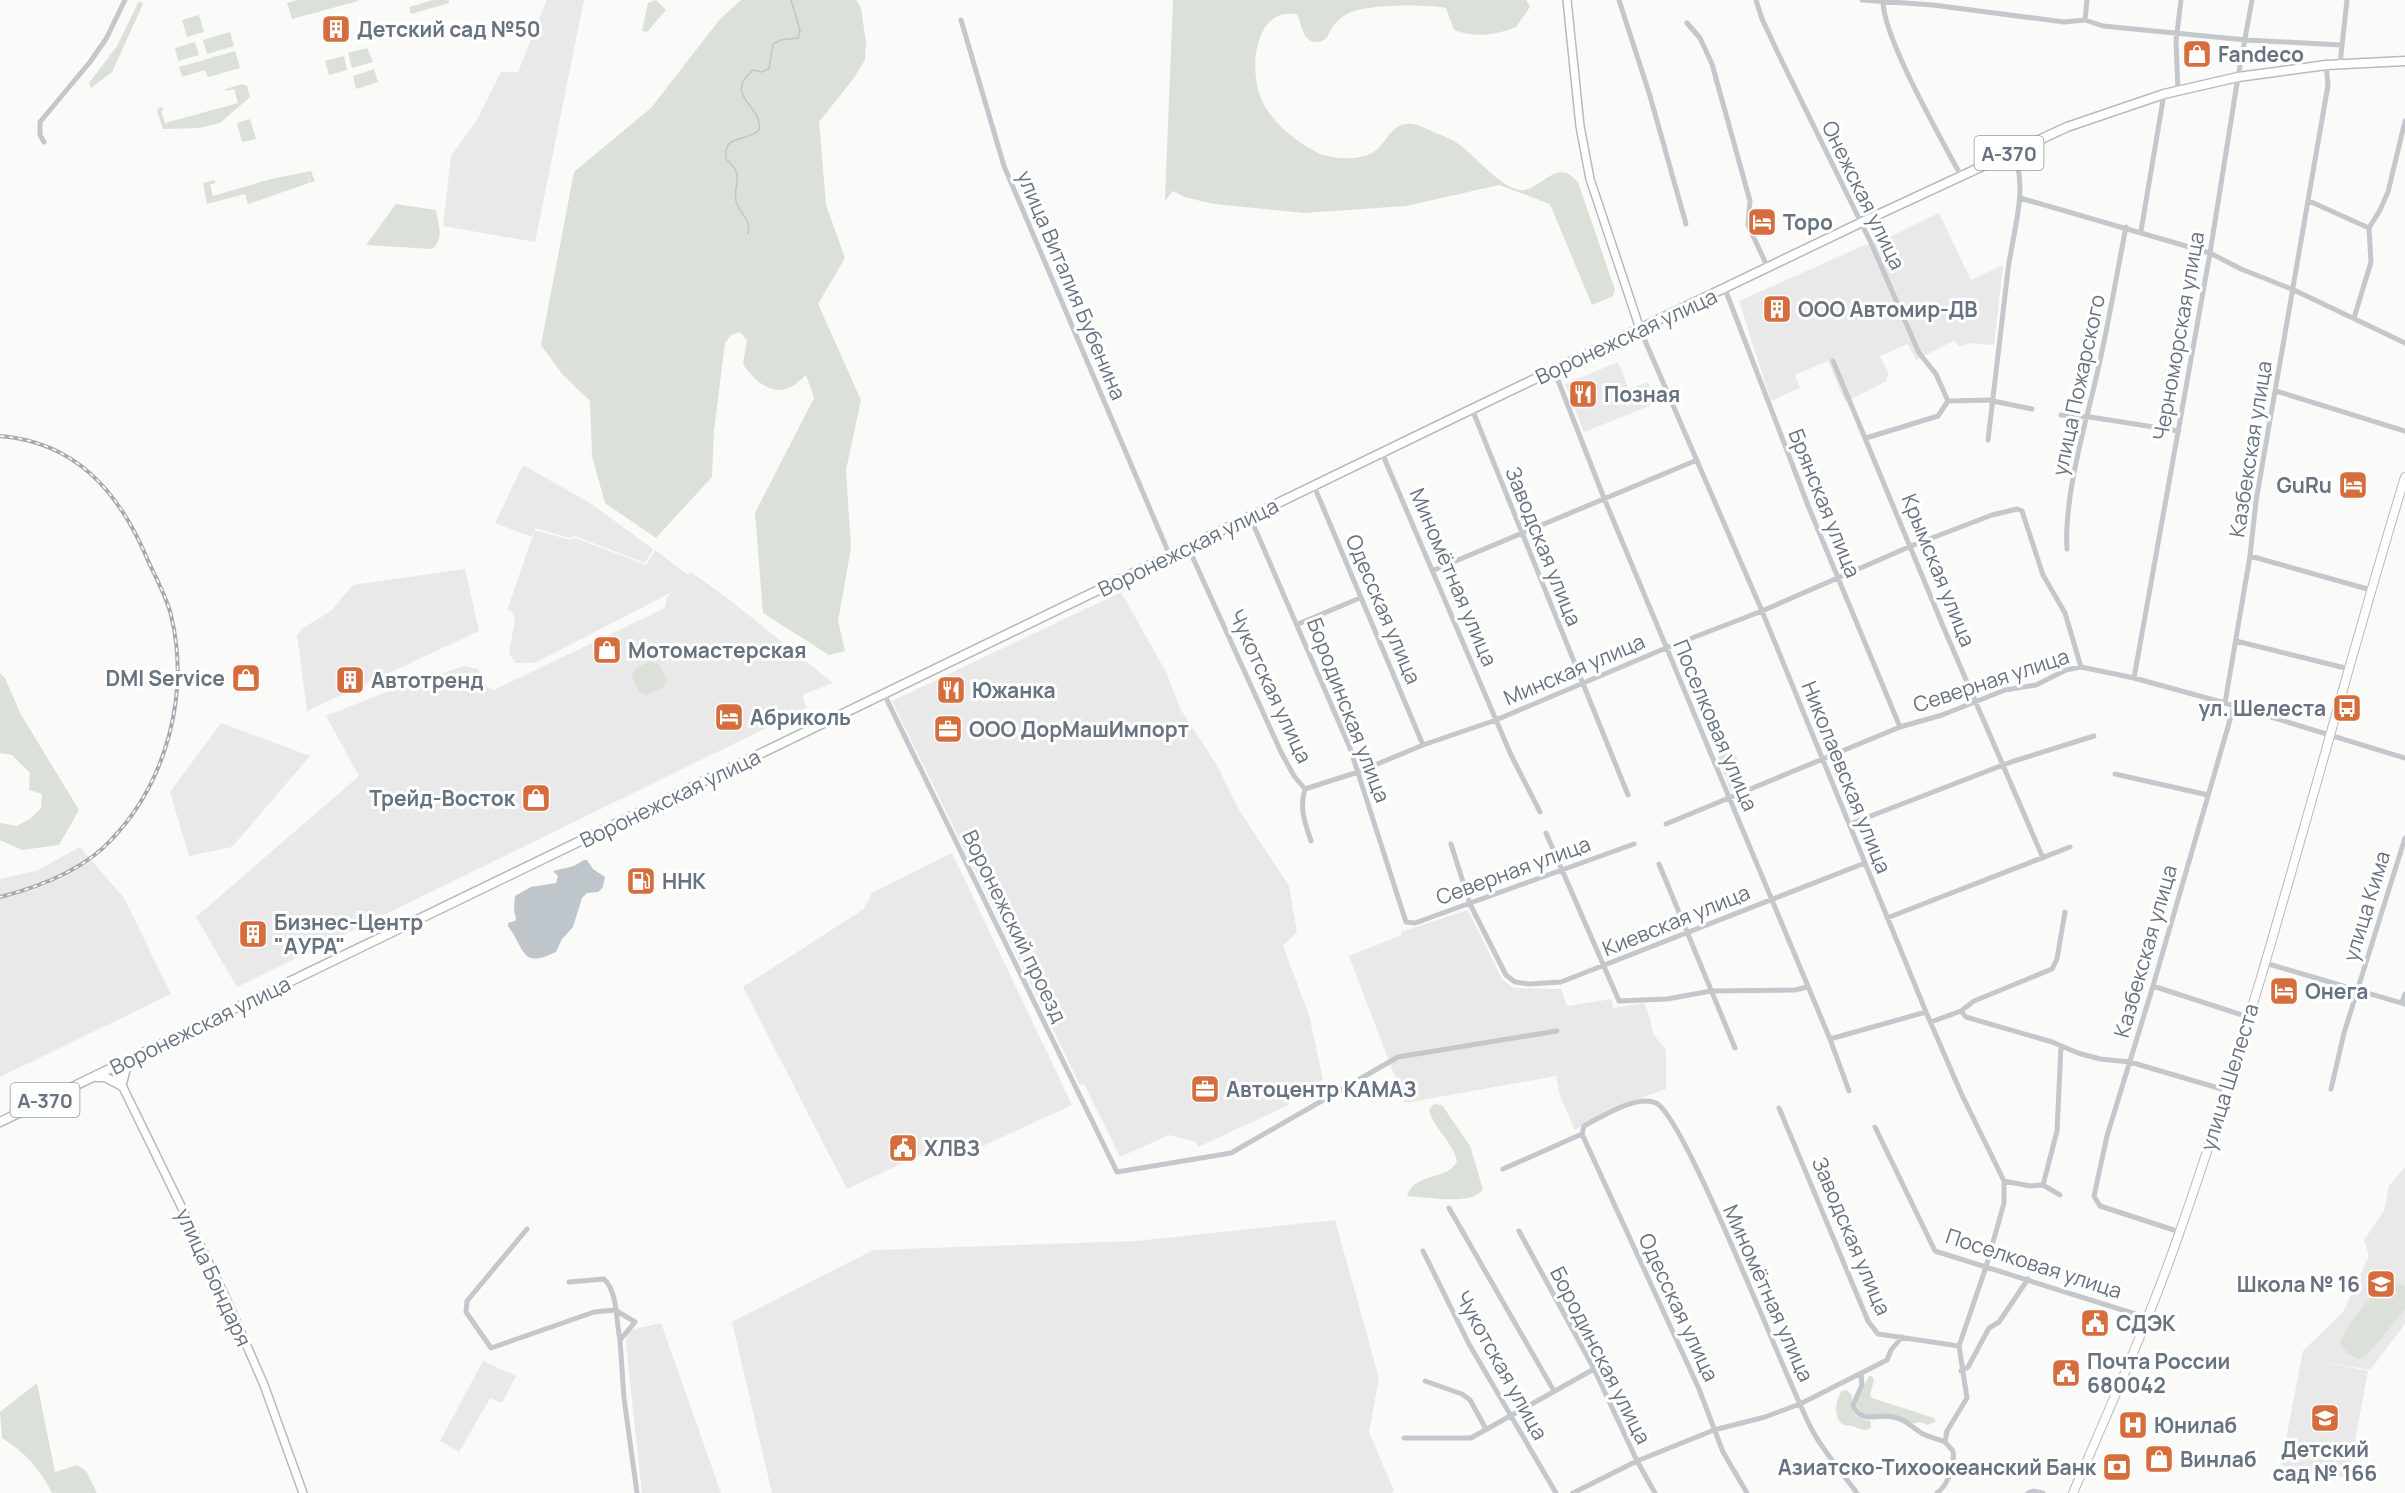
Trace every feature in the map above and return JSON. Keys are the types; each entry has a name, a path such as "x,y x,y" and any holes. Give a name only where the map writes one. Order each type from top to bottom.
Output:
{"highway":[{"name":"Воронежская улица","path":"0,1122 1472,409 2013,151 2085,120 2164,94 2238,77 2326,65 2405,61"},
{"path":"91,1078 105,1077 122,1086"}],"main road":[{"path":"1567,0 1580,126 1590,179 1640,329"},
{"name":"улица Шелеста","path":"2073,1493 2149,1318 2180,1232 2265,963 2405,477"},
{"path":"122,1086 126,1070 135,1057"},
{"name":"улица Бондаря","path":"113,1067 226,1298 264,1385 303,1493"}],"street":[{"path":"44,142 40,135 40,122 90,63 106,39 125,0"},
{"path":"1619,0 1650,96 1686,224"},
{"name":"Онежская улица","path":"1756,0 1762,19 1798,98 1860,223 1919,353 1936,374 1947,401"},
{"path":"1862,0 1933,5 2047,20 2085,20 2103,26 2246,40 2341,45"},
{"path":"2085,20 2087,0"},
{"path":"2178,91 2175,54 2181,0"},
{"name":"Черноморская улица","path":"2134,678 2210,253 2252,0"},
{"path":"2340,64 2347,0"},
{"path":"1883,1 1885,17 1904,63 1961,176"},
{"name":"улица Виталия Бубенина","path":"961,20 1004,166 1170,556"},
{"path":"1687,23 1700,38 1712,64 1750,201 1748,225 1768,268"},
{"name":"Казбекская улица","path":"2225,703 2250,556 2256,501 2328,85 2326,65"},
{"path":"2141,231 2164,94"},
{"path":"2354,318 2371,262 2369,228 2388,192 2405,121"},
{"path":"1988,440 2009,265 2020,198 2021,174 2013,151"},
{"path":"2020,198 2141,231 2210,253 2405,343"},
{"path":"2309,201 2369,228"},
{"name":"улица Пожарского","path":"2067,549 2067,521 2086,417 2108,323 2126,227"},
{"name":"Брянская улица","path":"1725,289 1800,487 1900,727"},
{"name":"Николаевская улица","path":"1640,329 1762,611 1926,1012 1961,1093 2004,1181"},
{"name":"Крымская улица","path":"1833,361 1945,631 2043,858"},
{"name":"Поселковая улица","path":"1554,370 1604,498 1830,1039 1849,1091"},
{"path":"2276,392 2405,431"},
{"path":"1866,438 1938,416 1947,401 1993,401 2032,409"},
{"name":"Заводская улица","path":"1472,409 1520,533 1628,795"},
{"path":"2061,415 2179,431"},
{"name":"Миномётная улица","path":"1382,453 1434,570 1511,755 1540,812"},
{"path":"1434,570 1697,460"},
{"name":"Одесская улица","path":"1314,486 1423,745"},
{"name":"Минская улица","path":"1305,789 1358,772 1423,745 1496,720 1666,648 1762,611 1911,546 1992,515 2017,509 2022,511 2043,575 2065,613 2081,667"},
{"name":"Бородинская улица","path":"1250,517 1299,624 1358,772 1404,920"},
{"name":"Чукотская улица","path":"1188,547 1281,752 1294,776 1305,789 1302,810 1311,841"},
{"path":"2250,556 2371,590"},
{"path":"1299,624 1360,598"},
{"path":"2236,642 2349,669"},
{"name":"Северная улица","path":"1666,824 1900,727 1942,715 2005,690 2036,685 2066,670 2081,667 2134,678 2225,703 2405,758"},
{"name":"Воронежский проезд","path":"884,694 1117,1172 1231,1153 1398,1058 1557,1031"},
{"name":"Казбекская улица","path":"2180,1232 2100,1206 2094,1197 2107,1136 2234,706"},
{"path":"1850,824 2004,765 2094,736"},
{"path":"2115,774 2208,795"},
{"path":"1546,833 1619,1001 1667,999 1711,991 1795,990 1807,987"},
{"name":"улица Кима","path":"2331,1089 2344,1033 2405,838"},
{"name":"Северная улица","path":"1404,920 1415,923 1634,843"},
{"path":"1451,844 1470,904"},
{"path":"1887,918 2070,847"},
{"name":"Киевская улица","path":"1470,904 1502,969 1515,982 1546,984 1561,982 1604,966 1864,863"},
{"path":"1659,864 1735,1048"},
{"path":"1931,1023 1961,1011 1974,1000 2052,969 2057,958 2065,912"},
{"path":"2265,963 2403,1003 2405,994"},
{"path":"2153,986 2248,1017"},
{"path":"1961,1011 1966,1017 2100,1059 2130,1062 2225,1090"},
{"path":"1830,1039 1926,1012"},
{"path":"2043,1185 2058,1131 2061,1046"},
{"name":"Миномётная улица","path":"1582,1134 1584,1126 1610,1112 1645,1100 1657,1103 1672,1121 1696,1167 1813,1432 1857,1493"},
{"name":"Заводская улица","path":"1779,1108 1868,1321 1878,1334 1959,1347"},
{"name":"Поселковая улица","path":"1875,1127 1935,1251 2149,1318"},
{"path":"1503,1169 1582,1134"},
{"name":"Одесская улица","path":"1582,1134 1699,1389 1733,1472 1747,1493"},
{"path":"1945,1442 1947,1431 1967,1398 1959,1347 1986,1267 2004,1203 2004,1181 2030,1186 2043,1185 2060,1195"},
{"path":"1449,1208 1554,1391"},
{"path":"527,1229 467,1301 466,1312 491,1348 594,1312 615,1310 635,1322 620,1340"},
{"name":"Бородинская улица","path":"1519,1231 1594,1369 1637,1461 1655,1493"},
{"name":"Чукотская улица","path":"1423,1251 1469,1344 1556,1493"},
{"path":"569,1282 604,1279 612,1291 620,1340 624,1398 637,1493"},
{"path":"1961,1371 1968,1367 1989,1328 1999,1322 2028,1279"},
{"path":"1573,1493 1637,1461 1714,1430 1765,1417 1800,1404 1887,1360 1902,1337"},
{"path":"1404,1438 1471,1438 1594,1369"},
{"path":"1861,1373 1862,1385 1853,1405 1858,1414 1864,1418 1882,1416 1903,1419 1922,1433 1950,1446 1954,1455 1945,1487 1937,1493"},
{"path":"1425,1381 1470,1400 1486,1429"},
{"path":"1945,1487 1949,1493"},
{"path":"2028,1493 2043,1493"}],"shaded area":[{"path":"298,0 358,1 292,19 287,3"},
{"path":"433,0 449,0 449,3 411,14 409,7"},
{"path":"547,0 584,0 535,242 443,226 451,156 477,120 501,72 518,72"},
{"path":"656,0 666,10 647,32 642,31 648,3"},
{"path":"741,0 856,0 861,8 866,42 865,60 854,78 819,122 826,205 845,258 818,304 861,400 846,470 851,548 838,621 845,651 829,655 763,613 755,513 814,398 806,375 793,386 784,389 776,390 763,385 743,364 747,340 740,332 731,335 725,343 714,431 712,477 656,538 605,503 592,456 590,401 562,374 541,345 574,172 651,108 720,19"},
{"path":"1173,0 1526,0 1530,7 1516,27 1485,34 1469,34 1454,30 1446,8 1397,6 1369,8 1349,13 1336,22 1326,38 1316,42 1305,36 1297,14 1282,15 1271,21 1263,31 1258,44 1255,59 1258,89 1272,117 1286,132 1324,155 1338,158 1366,156 1376,150 1395,129 1411,124 1456,143 1499,180 1513,188 1528,189 1554,174 1567,173 1578,182 1615,290 1613,296 1592,305 1550,204 1499,185 1406,206 1304,213 1214,204 1184,197 1173,191 1165,201"},
{"path":"139,1 143,4 112,72 91,88 89,83 117,46"},
{"path":"199,15 204,32 187,37 182,20"},
{"path":"230,32 234,46 207,54 203,40"},
{"path":"195,42 199,55 178,61 175,48"},
{"path":"367,48 373,62 352,68 348,53"},
{"path":"235,51 240,68 208,77 205,70 182,77 179,67"},
{"path":"344,56 347,70 329,75 325,61"},
{"path":"374,69 378,82 356,89 353,76"},
{"path":"243,84 247,86 250,97 220,123 199,128 163,129 157,111 159,108 162,107 165,123 238,103 234,89 226,91 225,89"},
{"path":"250,119 256,139 242,142 237,123"},
{"path":"311,171 315,181 310,183 307,173 309,183 248,204 245,194 207,204 203,183 215,180 215,183 210,185 213,196 271,179"},
{"path":"396,204 436,210 440,236 432,249 366,245"},
{"path":"1939,213 1971,280 2003,265 1994,345 1970,343 1959,347 1955,340 1916,360 1908,344 1880,356 1889,375 1886,377 1887,381 1845,402 1828,361 1795,375 1800,388 1771,401 1739,301 1865,245 1875,244"},
{"path":"1618,362 1629,389 1648,382 1657,403 1584,432 1565,384"},
{"path":"523,465 593,505 653,549 645,563 575,536 570,538 535,528 532,537 495,523"},
{"path":"535,530 570,540 575,538 646,565 655,550 688,575 691,572 726,597 833,683 802,695 807,708 237,987 196,917 359,776 326,716 399,687 464,666 478,669 488,688 494,690 665,608 667,597 672,592 535,663 515,663 509,653 515,620 512,612 507,610"},
{"path":"465,569 479,631 307,711 297,635 303,628 331,611 353,585"},
{"path":"1121,592 1166,672 1181,710 1218,767 1239,810 1289,886 1297,932 1283,946 1309,1015 1323,1080 1286,1097 1289,1105 1198,1147 1196,1142 1169,1135 1120,1157 1084,1084 1080,1085 892,701"},
{"path":"650,661 659,664 667,680 663,688 646,695 639,692 632,677 635,669"},
{"path":"0,673 5,678 20,713 79,810 59,845 22,850 0,840 0,823 17,826 31,818 41,808 42,794 29,790 30,773 12,755 0,753"},
{"path":"221,723 310,756 232,847 189,856 170,792"},
{"path":"1734,751 1747,785 1731,791 1718,757"},
{"path":"80,847 124,898 171,994 0,1077 0,879 36,871"},
{"path":"952,853 1072,1105 961,1156 953,1140 847,1189 743,987 864,909 872,893"},
{"path":"587,860 593,869 605,877 603,887 598,892 587,893 582,898 573,927 562,939 556,952 544,957 530,958 525,954 508,926 508,923 515,921 516,918 515,896 531,887 556,883 558,876 553,871 574,866"},
{"path":"1468,910 1502,979 1513,988 1561,989 1567,1006 1612,999 1613,1008 1644,1003 1653,1034 1666,1050 1666,1089 1609,1109 1575,1130 1560,1096 1556,1076 1405,1103 1349,956 1402,935 1401,932"},
{"path":"1434,1104 1442,1105 1470,1146 1483,1189 1478,1194 1459,1199 1407,1196 1416,1183 1446,1172 1457,1161 1452,1148 1431,1117 1429,1110"},
{"path":"2405,1167 2405,1324 2370,1370 2318,1361 2368,1371 2348,1478 2281,1465 2303,1351 2343,1312 2369,1256 2364,1240 2384,1211 2389,1186"},
{"path":"1335,1220 1379,1378 1369,1432 1394,1491 1391,1493 772,1493 732,1322 873,1250 1136,1241"},
{"path":"2391,1281 2405,1288 2405,1309 2369,1353 2359,1359 2347,1353 2340,1343 2343,1335 2369,1300"},
{"path":"661,1323 721,1493 642,1493 626,1331"},
{"path":"483,1361 516,1376 502,1403 490,1398 459,1452 440,1441"},
{"path":"1869,1376 1872,1376 1874,1380 1870,1395 1872,1398 1934,1418 1936,1421 1928,1425 1920,1422 1911,1424 1861,1413 1856,1404"},
{"path":"37,1383 55,1472 77,1465 86,1471 97,1493 52,1493 31,1462 2,1438 0,1412"},
{"path":"1847,1390 1852,1395 1854,1413 1870,1421 1869,1429 1863,1430 1844,1425 1838,1420 1837,1402 1842,1391"}],"waterway":[{"path":"748,234 747,221 735,198 736,171 726,159 726,151 732,142 759,130 759,121 742,94 741,87 753,70 761,72 769,69 773,44 781,40 798,38 800,30 791,0"}],"railway":[{"path":"0,436 27,440 51,448 72,459 91,474 122,511 135,532 169,608 176,645 178,675 175,705 160,763 131,816 112,839 88,860 60,876 0,897"}],"place":[{"name":"Детский сад №50","path":"336,29"},
{"name":"Fandeco","path":"2197,54"},
{"name":"Торо","path":"1762,222"},
{"name":"ООО Автомир-ДВ","path":"1777,309"},
{"name":"Позная","path":"1583,394"},
{"name":"GuRu","path":"2353,485"},
{"name":"Мотомастерская","path":"607,650"},
{"name":"DMI Service","path":"246,678"},
{"name":"Автотренд","path":"350,680"},
{"name":"Южанка","path":"951,690"},
{"name":"ул. Шелеста","path":"2347,708"},
{"name":"Абриколь","path":"729,717"},
{"name":"ООО ДорМашИмпорт","path":"948,729"},
{"name":"Трейд-Восток","path":"536,798"},
{"name":"ННК","path":"641,881"},
{"name":"Бизнес-Центр \"АУРА\"","path":"253,934"},
{"name":"Онега","path":"2284,991"},
{"name":"Автоцентр КАМАЗ","path":"1205,1089"},
{"name":"ХЛВЗ","path":"903,1148"},
{"name":"Школа № 16","path":"2381,1284"},
{"name":"СДЭК","path":"2095,1323"},
{"name":"Почта России 680042","path":"2066,1373"},
{"name":"Детский сад № 166","path":"2325,1418"},
{"name":"Юнилаб","path":"2133,1425"},
{"name":"Винлаб","path":"2159,1459"},
{"name":"Азиатско-Тихоокеанский Банк","path":"2117,1467"}]}
